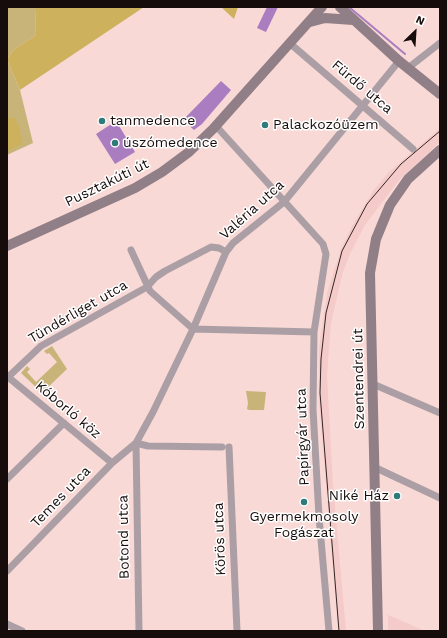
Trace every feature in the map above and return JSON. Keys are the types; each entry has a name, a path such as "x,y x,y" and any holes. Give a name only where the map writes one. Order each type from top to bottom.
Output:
{"street":[{"name":"Pusztakúti út","path":"7,246 150,180 189,152 216,126 322,7"},
{"path":"340,7 399,61 440,94"},
{"path":"310,22 325,18 353,20"},
{"path":"408,68 440,43"},
{"name":"Fürdő utca","path":"293,46 413,149"},
{"name":"Valéria utca","path":"136,443 157,404 193,329 226,252 233,243 284,202 364,106 399,61"},
{"path":"216,126 284,202"},
{"name":"Szentendrei út","path":"378,631 370,273 376,239 390,205 397,193 418,169 440,150"},
{"name":"Papírgyár utca","path":"284,202 323,244 326,259 318,299 314,332 315,448 329,631"},
{"name":"Tündérliget utca","path":"8,377 25,359 46,343 147,287 156,277 211,247 219,248 226,252"},
{"path":"131,250 147,287 156,297 193,329 314,332"},
{"name":"Kóborló köz","path":"8,377 112,463"},
{"path":"373,384 440,413"},
{"path":"7,479 64,423"},
{"name":"Körös utca","path":"136,443 148,446 226,447 237,631"},
{"name":"Temes utca","path":"7,571 112,463 136,443"},
{"name":"Botond utca","path":"136,443 139,631"},
{"path":"374,467 440,498"},
{"path":"7,624 22,631"}],"shaded area":[{"path":"7,7 35,7 36,35 13,50 7,60"},
{"path":"35,7 144,7 20,90 7,60 13,50 36,35"},
{"path":"221,7 238,7 234,19"},
{"path":"267,7 278,7 266,32 257,28"},
{"path":"7,60 20,90 33,143 7,155"},
{"path":"221,81 231,90 202,124 194,130 183,120"},
{"path":"7,118 15,118 19,127 22,144 7,151"},
{"name":"úszómedence","path":"116,121 135,152 115,164 96,134"},
{"path":"440,128 440,142 400,179 365,225 350,254 343,272 331,323 327,376 333,484 346,631 338,631 319,400 319,348 327,293 341,249 352,226 373,191 389,172"},
{"path":"52,346 67,369 42,393 21,373 27,366 30,369 27,372 36,382 57,362 49,353 47,354 44,351"},
{"path":"246,391 266,392 264,410 247,409 248,403"},
{"path":"388,615 391,616 425,631 388,631"}],"waterway":[{"path":"349,7 405,54"}],"tram line":[{"path":"339,631 320,393 321,359 326,313 342,251 367,204 401,164 440,131"}],"place":[{"name":"tanmedence","path":"102,121"},
{"name":"Palackozóüzem","path":"265,125"},
{"name":"úszómedence","path":"115,143"},
{"name":"Niké Ház","path":"397,496"},
{"name":"Gyermekmosoly Fogászat","path":"304,502"}]}
